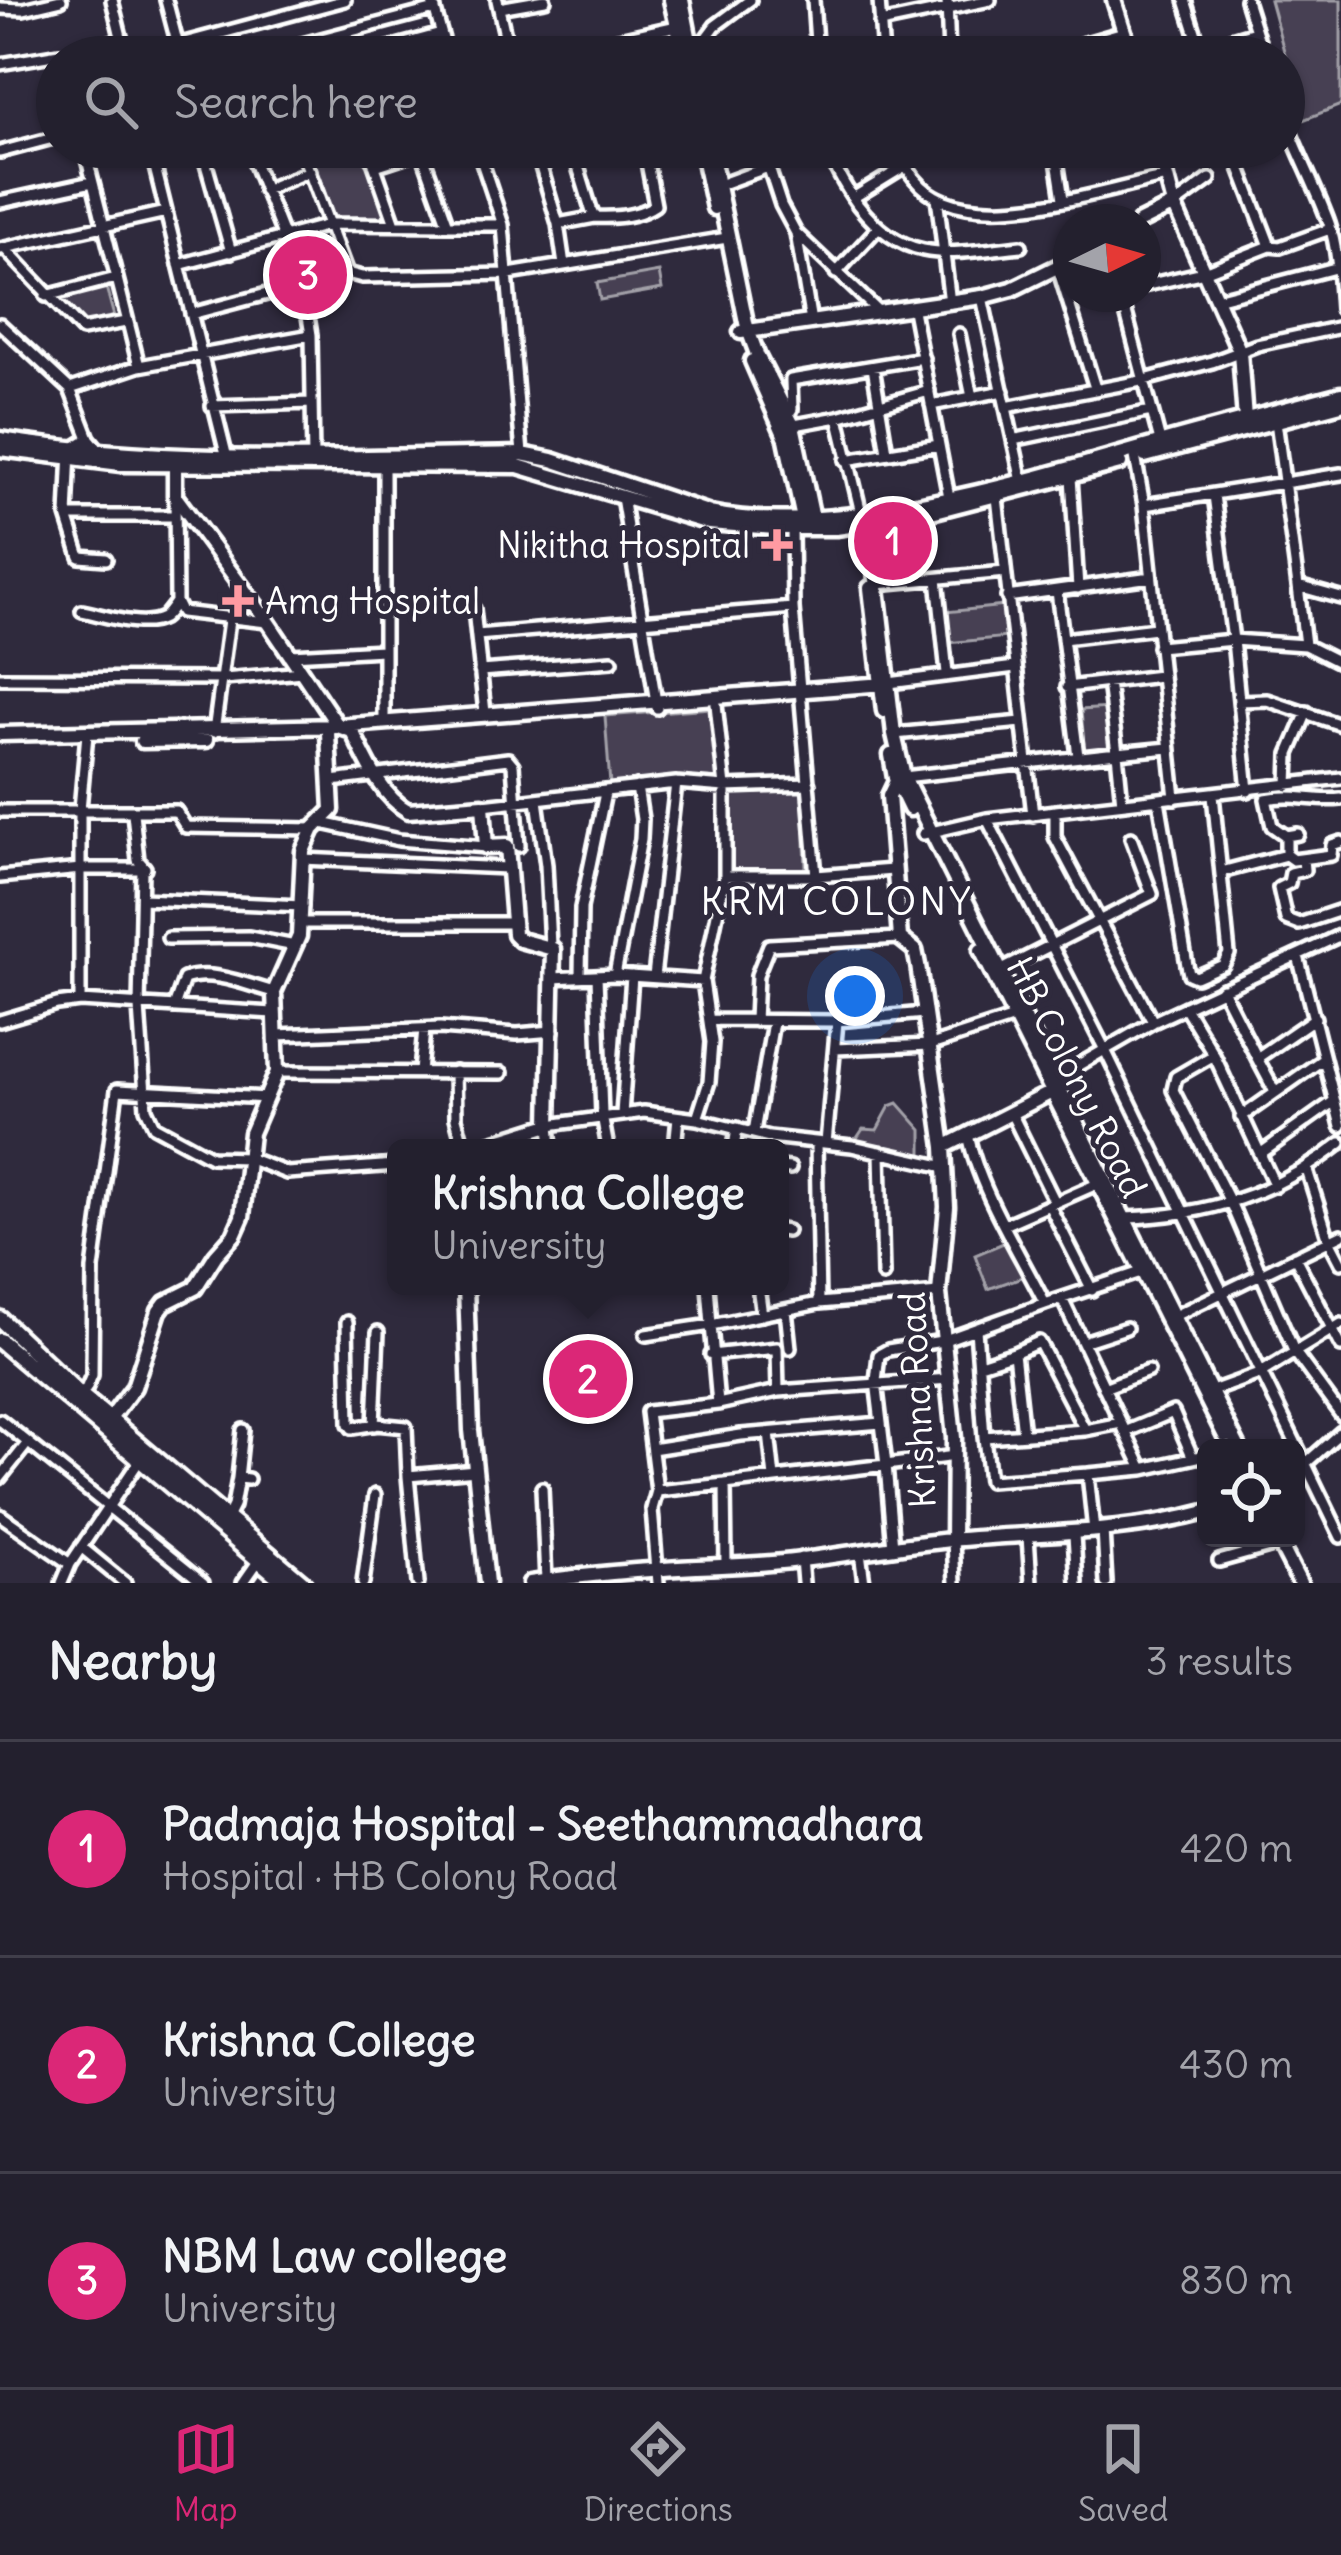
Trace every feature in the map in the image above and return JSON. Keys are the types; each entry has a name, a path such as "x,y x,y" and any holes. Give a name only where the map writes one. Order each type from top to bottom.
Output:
{"main road":[{"path":"0,1319 77,1393 303,1583"},
{"path":"0,1341 286,1583"}],"street":[{"path":"0,8 23,9 61,0"},
{"path":"112,0 121,36"},
{"path":"166,0 176,36"},
{"path":"211,36 345,0"},
{"path":"505,36 498,4 545,0"},
{"path":"671,0 681,36"},
{"path":"682,0 687,36"},
{"path":"708,36 750,0"},
{"path":"812,0 815,36"},
{"path":"878,0 881,36"},
{"path":"880,23 947,5 990,0"},
{"path":"1114,0 1125,36"},
{"path":"1185,0 1196,36"},
{"path":"1246,0 1256,36"},
{"path":"326,36 434,5 441,34 434,36"},
{"path":"947,5 948,36"},
{"path":"632,36 677,26"},
{"path":"1111,36 1124,32"},
{"path":"1244,36 1255,32"},
{"path":"0,80 3,64 36,59"},
{"path":"0,152 36,143"},
{"path":"1305,167 1340,267 1341,309"},
{"path":"89,168 139,367"},
{"path":"155,168 228,461"},
{"path":"212,168 231,252"},
{"path":"256,168 303,286 311,335 313,461"},
{"path":"309,168 347,272"},
{"path":"375,168 395,224"},
{"path":"428,168 448,225"},
{"path":"484,168 502,225 509,274 522,454"},
{"path":"541,168 564,265"},
{"path":"582,168 595,217"},
{"path":"558,224 634,213 656,205 648,168"},
{"path":"709,168 745,332 788,423 802,522 794,608 816,876"},
{"path":"712,168 724,239"},
{"path":"718,185 765,168"},
{"path":"768,168 796,233 811,322"},
{"path":"838,168 877,230 896,243 944,254 1021,246"},
{"path":"853,198 902,168"},
{"path":"906,168 937,197 969,208 1063,199 1167,177"},
{"path":"1058,168 1063,199"},
{"path":"1165,168 1174,205 1240,352 1245,420"},
{"path":"1240,168 1270,246"},
{"path":"264,190 310,171"},
{"path":"1161,212 1210,179"},
{"path":"0,202 92,182"},
{"path":"937,197 950,303"},
{"path":"3,250 166,212"},
{"path":"1161,282 1204,272 1270,246 1280,247 1341,212"},
{"path":"179,265 332,224 502,225"},
{"path":"836,273 877,230"},
{"path":"796,233 882,314"},
{"path":"191,314 347,272 362,277 509,274 724,239"},
{"path":"3,250 85,331 126,322"},
{"path":"1216,299 1340,267"},
{"path":"745,332 982,297 1053,270"},
{"path":"46,296 116,278"},
{"path":"982,297 1023,485"},
{"path":"913,310 949,497"},
{"path":"1072,312 1095,388"},
{"path":"1124,312 1161,447"},
{"path":"0,324 70,389 89,438 100,452"},
{"path":"1006,407 1141,380 1341,327"},
{"path":"959,334 971,397"},
{"path":"70,389 139,367 311,335"},
{"path":"788,423 791,380 923,358"},
{"path":"873,367 887,452"},
{"path":"788,423 838,417 929,391"},
{"path":"931,405 1003,391"},
{"path":"802,522 865,518 949,497 1071,477 1341,394"},
{"path":"212,406 312,403"},
{"path":"1161,447 1341,404"},
{"path":"1013,440 1151,411"},
{"path":"838,417 877,584 879,684 894,734 900,777 1169,748"},
{"path":"1276,421 1305,645"},
{"path":"69,454 89,438"},
{"path":"0,439 69,454 228,461 522,454 623,492"},
{"path":"846,460 939,445"},
{"path":"0,449 175,465 228,461"},
{"path":"69,454 68,516 80,557 106,560"},
{"path":"313,461 518,466 721,515 802,522 865,518 997,497 1023,485 1136,455"},
{"path":"1136,455 1175,798"},
{"path":"175,465 176,602 184,614 268,622"},
{"path":"384,465 384,722"},
{"path":"1144,505 1341,474"},
{"path":"1071,477 1078,587"},
{"path":"623,492 656,704"},
{"path":"1214,495 1248,791"},
{"path":"175,496 268,622 339,730 399,806 408,811 676,782 724,787 809,784"},
{"path":"997,497 1033,815"},
{"path":"68,516 175,516"},
{"name":"HB Colony Road","path":"865,518 879,684 900,777 997,973 1014,1018 1230,1439"},
{"path":"877,584 1005,572"},
{"path":"1007,597 1150,577"},
{"path":"937,579 946,673"},
{"path":"1298,586 1341,598"},
{"path":"1057,591 1078,756"},
{"path":"82,611 133,620 158,619 176,602"},
{"path":"477,634 794,608"},
{"path":"474,609 485,713"},
{"path":"214,732 229,620"},
{"path":"1063,639 1156,628"},
{"path":"1158,647 1280,640 1305,645 1341,663"},
{"path":"290,655 383,650"},
{"path":"481,670 612,661"},
{"path":"87,738 339,730 485,713 716,704 1015,667"},
{"path":"0,678 224,679 302,672"},
{"path":"1067,687 1160,676"},
{"path":"1108,682 1122,803"},
{"path":"0,738 339,730 800,693"},
{"path":"1239,701 1267,700 1341,725"},
{"path":"697,1119 709,1082 710,1020 703,981 725,876 724,787 716,704"},
{"path":"1288,786 1289,754 1307,712"},
{"path":"894,734 1022,722"},
{"path":"339,730 332,810 342,826"},
{"path":"80,1001 80,809 87,738"},
{"path":"332,781 508,759 513,765 514,801 508,868 511,923 520,940 550,946"},
{"name":"Krishna Road","path":"900,777 889,796 900,938 915,950 944,1147 947,1207 939,1293 955,1456 953,1540 1074,1535 1197,1514"},
{"path":"1265,794 1341,778"},
{"path":"1324,781 1327,800"},
{"path":"654,977 676,782"},
{"path":"615,975 641,839 637,787"},
{"path":"926,833 988,819 1248,791 1295,794 1313,802 1341,799"},
{"path":"580,976 580,908 605,793"},
{"path":"1265,794 1272,826 1292,835 1286,855"},
{"path":"1159,800 1189,974 1196,977 1228,961 1213,795"},
{"path":"537,800 554,954 550,1139"},
{"path":"483,805 486,847"},
{"path":"110,1419 134,1387 159,1311 195,1288 234,1235 247,1195 251,1133 277,1072 274,992 301,923 302,859 317,826 332,810"},
{"path":"0,811 176,811 186,827 342,826 399,840 486,847 542,844"},
{"path":"1055,812 1055,837 1153,1022"},
{"path":"133,813 135,843 144,869 139,1006 143,1088 154,1126 211,1157 248,1158 293,1173 387,1166"},
{"path":"988,819 1104,1048 1259,1374 1337,1516 1341,1537"},
{"path":"1131,838 1152,894"},
{"path":"1220,872 1286,855 1293,860 1336,859 1332,844 1341,842"},
{"path":"302,859 508,868"},
{"path":"1303,859 1304,870 1291,873 1289,883 1279,887 1286,919 1299,924 1341,910"},
{"path":"0,877 144,869"},
{"path":"725,876 892,870"},
{"path":"892,1548 876,1381 877,1360 883,1352 942,1341 1146,1270 1124,1218 1050,1086 997,973 1152,894 1173,890"},
{"path":"142,899 302,906"},
{"path":"301,923 511,923"},
{"path":"944,1147 1010,1113 1104,1048 1185,1006 1339,936 1341,952"},
{"path":"168,938 249,937 295,946"},
{"path":"755,1021 758,975 770,945 900,938"},
{"path":"1298,956 1341,1126"},
{"path":"552,978 615,975 703,981"},
{"path":"174,1007 184,979 192,976 211,976 274,992"},
{"path":"597,976 606,1139"},
{"path":"622,1114 632,976"},
{"path":"1222,989 1275,1092"},
{"path":"0,1021 80,1001 273,1013"},
{"path":"1185,1006 1214,1055 1274,1186"},
{"path":"710,1020 837,1022 924,1013"},
{"path":"835,1049 931,1045 1014,1018"},
{"path":"1257,1058 1315,1018"},
{"path":"754,1132 773,1022"},
{"path":"820,1303 821,1143 837,1022"},
{"path":"277,1036 424,1029 553,1031"},
{"path":"420,1072 424,1029"},
{"path":"1214,1055 1172,1083 1294,1351 1341,1414"},
{"path":"1241,1117 1322,1060"},
{"path":"277,1072 502,1073"},
{"path":"454,1072 462,1139"},
{"path":"77,1393 86,1389 92,1375 93,1269 115,1096 121,1088 143,1088 268,1098"},
{"path":"1260,1154 1333,1102"},
{"path":"1010,1113 1092,1290"},
{"path":"518,1139 549,1125 602,1115 678,1117 945,1167"},
{"path":"676,1139 678,1117"},
{"path":"735,1139 736,1128"},
{"path":"968,1134 973,1162 1045,1304"},
{"path":"1124,1218 1183,1214 1231,1204 1307,1170 1341,1143"},
{"path":"880,1152 883,1275"},
{"path":"1307,1170 1341,1263"},
{"path":"1006,1224 1097,1184"},
{"path":"1231,1439 1212,1391 1170,1318 1341,1234"},
{"path":"1295,1257 1336,1327 1341,1346"},
{"path":"646,1335 820,1303 939,1293"},
{"path":"466,1295 468,1378 487,1583"},
{"path":"709,1295 718,1404"},
{"path":"759,1295 762,1315"},
{"path":"1062,1299 1143,1469"},
{"path":"786,1310 790,1348"},
{"path":"347,1322 349,1424 352,1428 406,1427 418,1583"},
{"path":"1212,1391 1259,1374 1336,1327"},
{"path":"1083,1342 1126,1328"},
{"path":"976,1329 989,1481 1143,1469 1197,1457"},
{"path":"374,1425 378,1332"},
{"path":"980,1364 1039,1342 1085,1430"},
{"path":"711,1355 777,1348 778,1391"},
{"path":"1014,1353 1023,1435"},
{"path":"1105,1388 1148,1371"},
{"path":"657,1576 652,1509 657,1491 647,1412 778,1391 950,1379"},
{"path":"984,1437 1123,1427 1173,1412 1193,1458"},
{"path":"0,1420 203,1583"},
{"path":"652,1449 881,1423"},
{"path":"226,1518 243,1478 243,1430"},
{"path":"769,1433 774,1478"},
{"path":"1307,1465 1339,1440"},
{"path":"0,1478 27,1444"},
{"path":"657,1491 955,1456"},
{"path":"62,1583 139,1461"},
{"path":"408,1476 476,1470"},
{"path":"1088,1474 1106,1583"},
{"path":"725,1484 733,1564 741,1583"},
{"path":"542,1488 546,1580"},
{"path":"363,1583 375,1495"},
{"path":"0,1515 70,1564"},
{"path":"1074,1535 1077,1583"},
{"path":"1028,1537 1031,1583"},
{"path":"530,1583 657,1576 953,1540 954,1583"},
{"path":"81,1547 124,1583"},
{"path":"1219,1561 1260,1547"},
{"path":"1284,1547 1304,1583"},
{"path":"860,1552 864,1583"},
{"path":"801,1558 803,1583"},
{"path":"243,1583 259,1560"}],"shaded area":[{"path":"1270,0 1341,0 1341,105 1305,119 1305,36 1280,36"},
{"path":"316,168 370,168 388,218 334,218"},
{"path":"659,272 662,289 600,300 597,283"},
{"path":"106,287 115,320 85,329 54,300"},
{"path":"1005,606 1008,637 947,643 945,612"},
{"path":"711,708 721,781 666,779 610,785 605,716"},
{"path":"1109,708 1114,754 1085,756 1081,710"},
{"path":"803,790 806,869 732,873 728,793"},
{"path":"898,1103 922,1130 922,1156 855,1141 863,1129 877,1130 890,1106"},
{"path":"1008,1241 1025,1276 988,1289 975,1255"}],"place":[{"name":"NBM Law college","path":"308,275"},
{"name":"Padmaja Hospital - Seethammadhara","path":"893,541"},
{"name":"Nikitha Hospital","path":"777,545"},
{"name":"Amg Hospital","path":"238,601"},
{"name":"Krishna College","path":"588,1379"}],"district":[{"name":"KRM COLONY","path":"837,901"}]}
